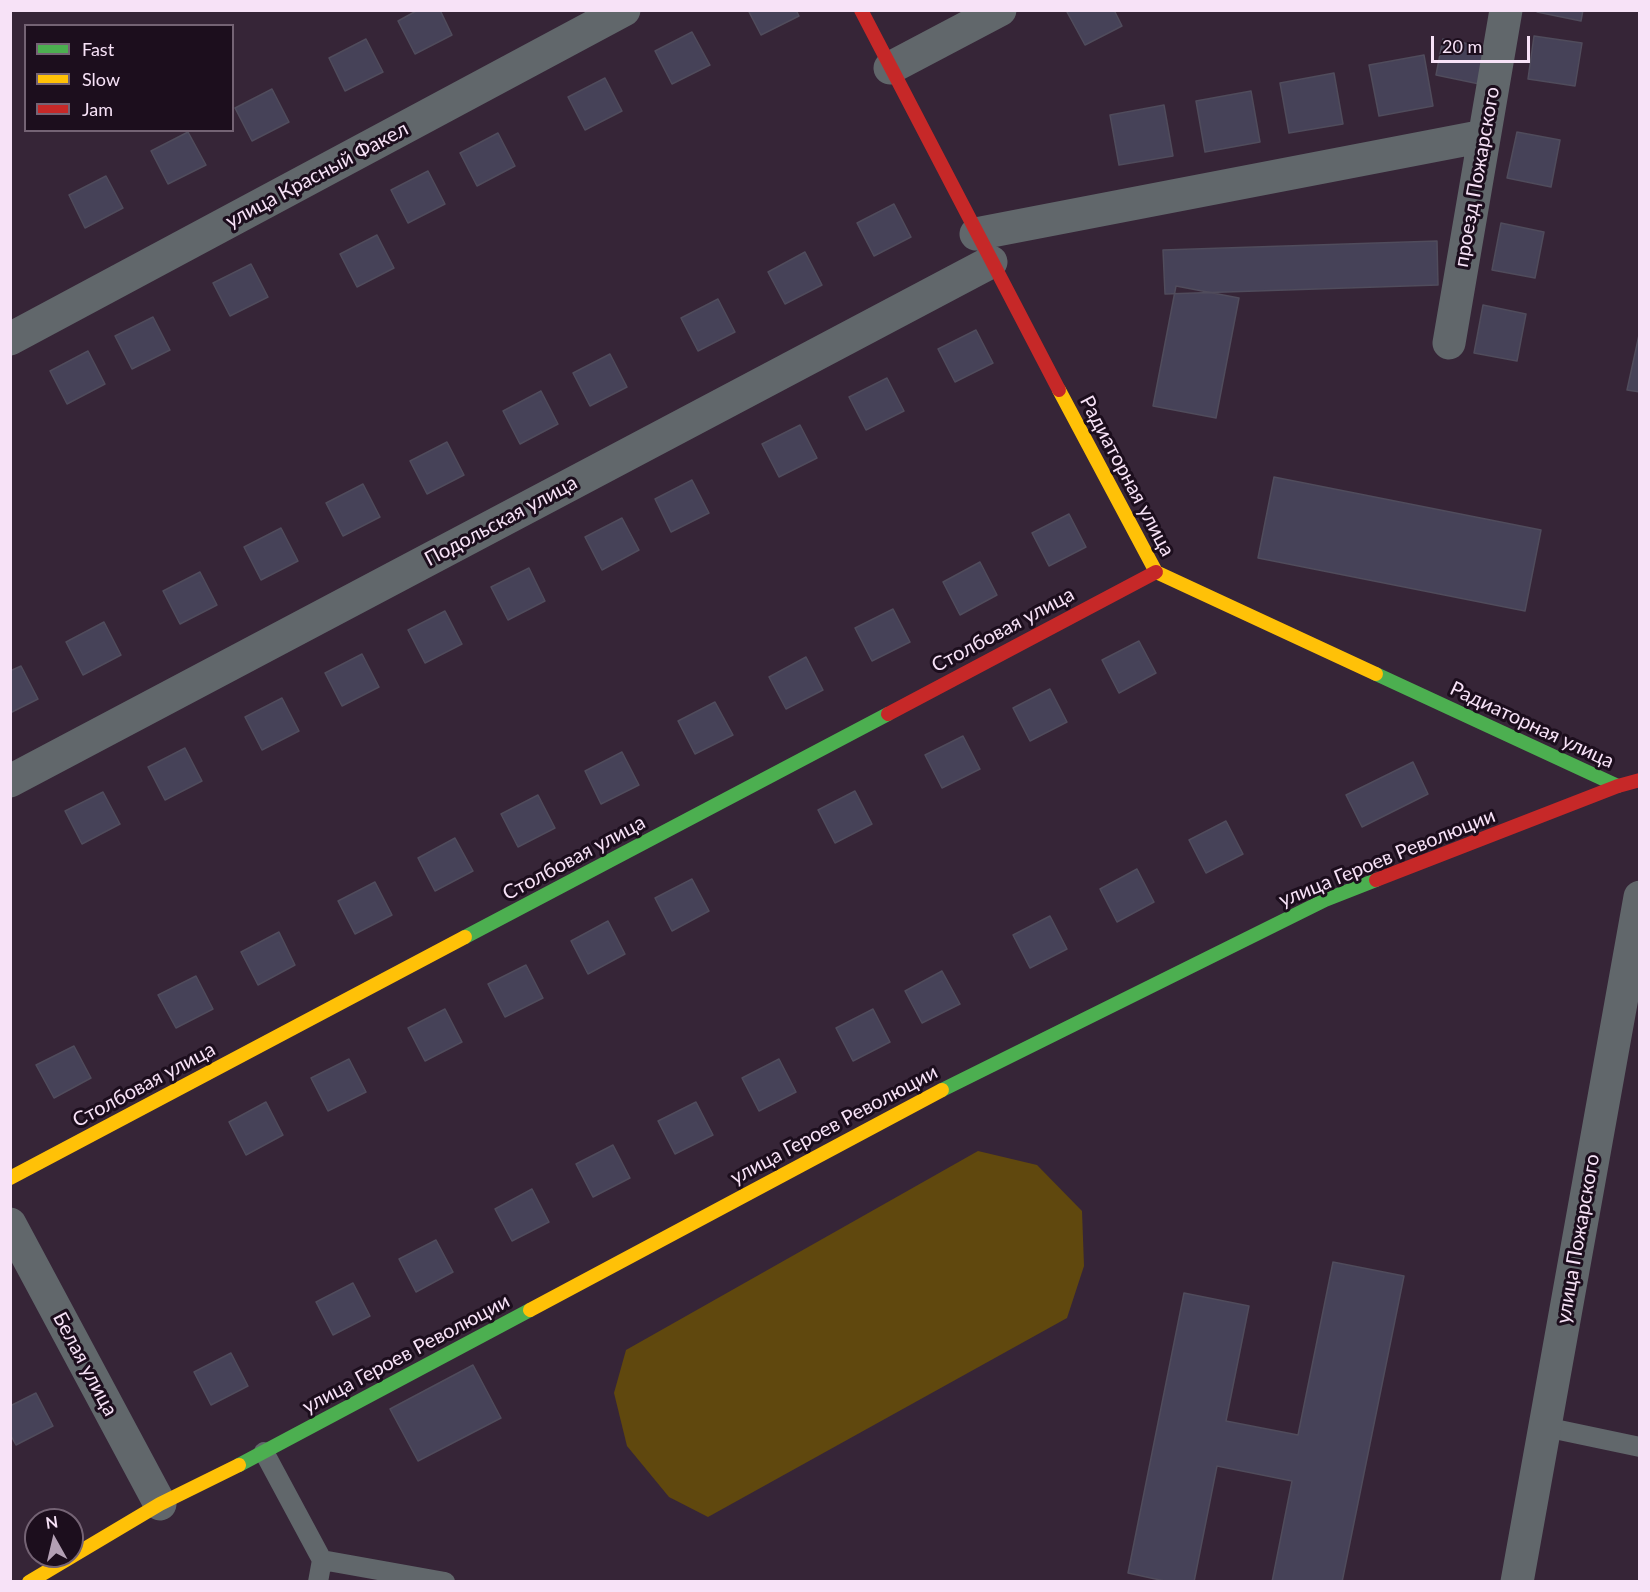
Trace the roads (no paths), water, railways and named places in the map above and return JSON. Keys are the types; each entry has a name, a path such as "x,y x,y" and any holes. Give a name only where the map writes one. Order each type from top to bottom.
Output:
{"street":[{"name":"улица Красный Факел","path":"10,339 624,10"},
{"name":"Радиаторная улица","path":"861,10 983,248 1156,572 1618,786"},
{"path":"890,68 1000,10"},
{"name":"проезд Пожарского","path":"1449,343 1506,10"},
{"name":"Подольская улица","path":"10,781 983,248 1484,136"},
{"name":"Столбовая улица","path":"10,1178 1156,572"},
{"name":"улица Героев Революции","path":"29,1581 160,1504 264,1452 910,1106 1325,900 1618,786 1640,780"},
{"name":"улица Пожарского","path":"1517,1581 1640,897"},
{"name":"Белая улица","path":"10,1224 160,1504"}],"lane":[{"path":"1545,1427 1640,1447"},
{"path":"264,1452 322,1560 318,1581"},
{"path":"322,1560 445,1581"}]}
